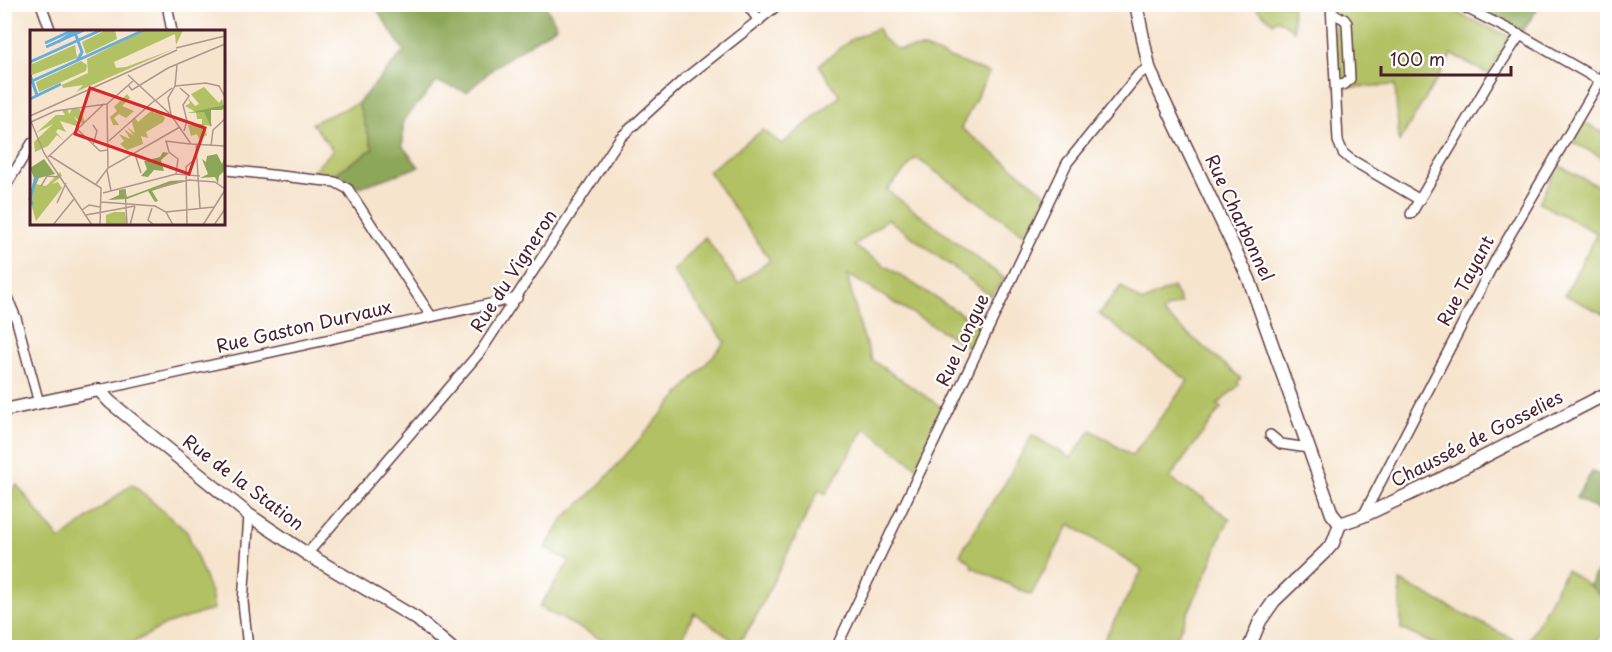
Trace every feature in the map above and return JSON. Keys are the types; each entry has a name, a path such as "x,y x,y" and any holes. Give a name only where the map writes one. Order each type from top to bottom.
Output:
{"street":[{"path":"41,4 50,30"},
{"path":"167,4 172,30"},
{"path":"747,4 759,21"},
{"name":"Rue du Vigneron","path":"308,554 480,351 517,298 620,138 683,80 779,4"},
{"name":"Rue Charbonnel","path":"1136,4 1149,67 1249,279 1332,514 1340,524"},
{"path":"1458,4 1520,35 1599,80"},
{"path":"1331,9 1338,141 1343,153 1420,200"},
{"path":"1331,9 1347,23 1350,79 1345,84 1336,86"},
{"path":"1411,214 1492,77 1520,35"},
{"name":"Rue Longue","path":"836,648 1066,163 1138,75 1149,67"},
{"name":"Rue Tayant","path":"1363,516 1497,257 1608,67"},
{"path":"4,189 30,146"},
{"path":"225,169 335,182 348,189 431,316"},
{"path":"4,290 16,318 39,403"},
{"name":"Rue Gaston Durvaux","path":"99,390 517,298"},
{"path":"4,410 99,390"},
{"name":"Rue de la Station","path":"99,390 110,402 249,515 308,554 417,619 451,648"},
{"name":"Chaussée de Gosselies","path":"1340,524 1363,516 1435,482 1608,393"},
{"path":"1270,435 1281,444 1308,448"},
{"path":"248,648 243,603 249,515"},
{"path":"1249,648 1266,611 1282,592 1333,543 1340,524"}],"green space":[{"path":"374,5 545,5 557,26 496,66 467,92 437,82 403,121 403,147 419,167 360,187 336,173 373,149 358,103 404,51"},
{"path":"1253,5 1292,5 1294,31 1277,19 1273,23"},
{"path":"1331,5 1439,5 1507,35 1508,42 1488,74 1452,54 1399,142 1395,85 1336,88"},
{"path":"1456,5 1540,5 1520,35"},
{"path":"878,28 882,38 897,49 924,48 989,73 961,128 1043,191 1046,198 1027,236 916,158 887,190 1005,279 991,296 888,219 854,246 980,326 970,348 847,274 861,330 872,360 946,410 918,468 865,428 826,494 819,490 753,622 738,644 694,613 678,647 616,647 539,607 570,561 545,548 564,518 596,489 725,342 673,271 705,237 738,284 770,260 708,171 763,130 782,144 840,96 819,65 852,39"},
{"path":"358,103 373,149 336,173 306,179 333,150 312,123"},
{"path":"1579,123 1589,125 1607,135 1607,160 1566,139"},
{"path":"1558,165 1607,191 1607,316 1565,295 1597,233 1539,203"},
{"path":"1121,286 1142,302 1173,287 1181,303 1168,308 1163,313 1241,378 1239,385 1217,405 1221,408 1170,478 1204,498 1230,519 1172,647 1100,647 1142,570 1070,524 1031,595 972,567 971,563 960,554 1004,485 1032,435 1071,458 1091,430 1132,456 1188,381 1099,314"},
{"path":"1606,468 1608,469 1607,515 1576,498 1592,472 1603,476"},
{"path":"132,484 187,532 211,593 214,609 165,625 125,647 5,647 5,498 17,485 60,540"},
{"path":"1607,554 1607,590 1600,595 1589,585"},
{"path":"1566,570 1600,595 1607,590 1607,630 1590,647 1439,647 1401,629 1400,581 1526,646"}]}
